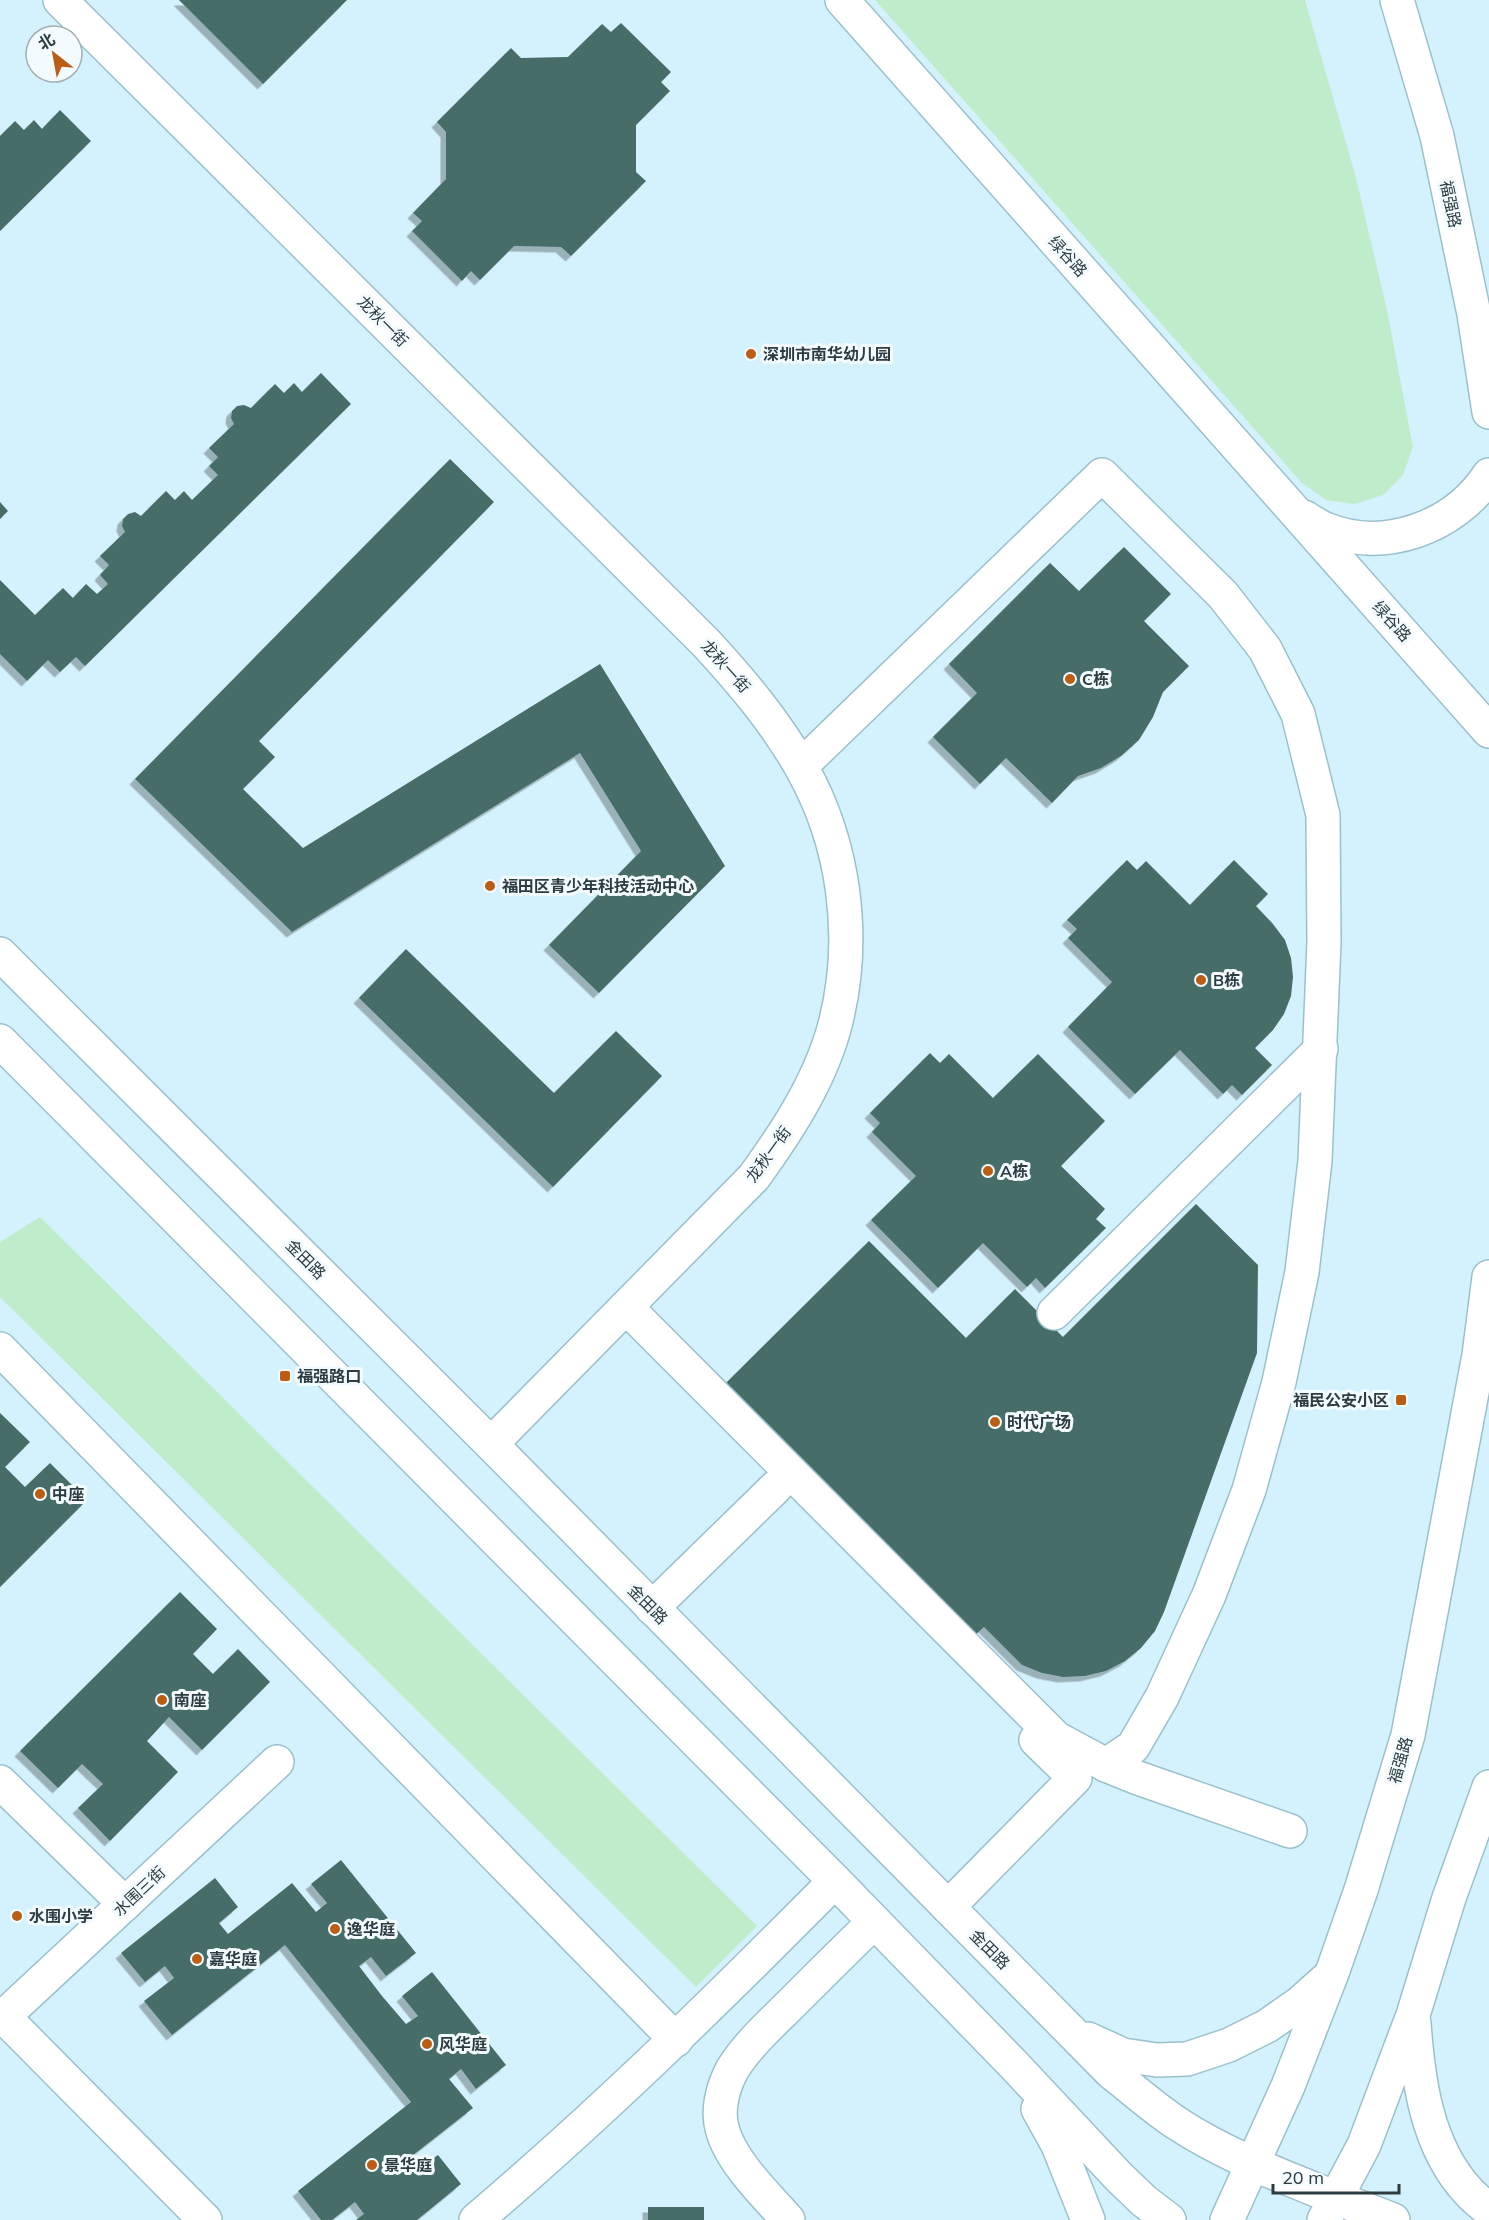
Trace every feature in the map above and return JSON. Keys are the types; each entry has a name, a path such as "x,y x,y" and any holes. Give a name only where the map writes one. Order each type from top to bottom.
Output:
{"street":[{"name":"龙秋一街","path":"60,0 706,643 760,705 801,766 818,801 832,841 846,913 846,952 836,1022 820,1066 800,1108 754,1177 491,1444"},
{"name":"绿谷路","path":"842,0 1489,731"},
{"name":"福强路","path":"1397,0 1437,136 1474,314 1489,412"},
{"path":"801,766 1102,475 1223,595 1265,649 1298,714 1323,815 1324,942 1316,1161 1302,1272 1279,1382 1248,1490 1209,1595 1161,1696 1132,1747 1106,1765"},
{"name":"绿谷路","path":"1295,512 1324,529 1357,537 1391,537 1424,530 1453,514 1479,491 1489,475"},
{"name":"金田路","path":"0,954 491,1444 1112,2073 1176,2123 1330,2209 1393,2220"},
{"path":"0,1041 835,1881 1119,2177 1144,2201 1169,2220"},
{"path":"1054,1313 1321,1049"},
{"name":"福强路","path":"1227,2220 1288,2086 1332,1973 1362,1890 1408,1735 1479,1355 1489,1277"},
{"path":"619,1314 776,1487 1075,1778 948,1907"},
{"path":"619,1314 1056,1738 1106,1765 1138,1778 1290,1830"},
{"path":"0,1349 676,2040"},
{"path":"652,1608 776,1487"},
{"name":"水围三街","path":"2,2019 277,1762"},
{"path":"0,1782 125,1904"},
{"path":"1330,2209 1364,2145 1413,2015 1449,1898 1489,1787"},
{"path":"476,2220 676,2040 835,1881"},
{"path":"788,2220 753,2180 728,2145 722,2127 720,2106 724,2089 733,2069 764,2030 874,1922"},
{"path":"1059,2019 1093,2042 1123,2055 1157,2060 1187,2059 1229,2045 1267,2026 1300,2002 1332,1973"},
{"path":"1413,2015 1416,2065 1424,2105 1442,2154 1468,2191 1489,2210"},
{"path":"2,2019 205,2220"},
{"path":"1014,2065 1058,2145 1088,2220"}],"green space":[{"path":"875,0 1305,0 1355,174 1387,310 1413,447 1403,475 1383,495 1355,504 1326,500 1302,483"},
{"path":"40,1217 757,1926 696,1987 0,1297 0,1242"}],"building":[{"path":"179,0 347,0 263,84"},
{"path":"621,23 671,72 661,82 670,91 636,125 636,172 646,181 571,256 561,247 514,246 480,280 471,271 462,281 412,231 422,221 413,213 446,179 446,132 437,122 511,48 521,58 568,57 602,24 611,32"},
{"path":"60,110 91,141 0,231 0,136 15,121 24,130 34,120 42,129"},
{"path":"321,373 351,404 85,666 76,657 60,672 48,660 27,681 0,654 0,580 35,615 63,588 73,598 86,584 97,594 108,584 100,575 109,565 100,556 125,532 122,526 123,519 128,514 135,512 141,516 166,491 175,500 184,491 192,500 218,475 209,466 218,457 209,448 234,424 231,418 232,411 237,406 244,405 251,408 275,384 284,393 294,383 302,392"},
{"path":"450,459 494,502 259,741 275,757 243,789 303,848 600,664 725,866 599,993 549,945 641,851 580,753 292,932 135,779"},
{"path":"0,502 8,511 0,519"},
{"name":"C栋","path":"1124,547 1171,594 1144,621 1189,666 1163,692 1153,717 1139,740 1121,756 1101,768 1078,776 1052,803 1006,758 980,784 933,737 977,693 949,664 1050,563 1079,591"},
{"name":"B栋","path":"1127,860 1137,870 1146,861 1190,905 1234,860 1268,894 1256,906 1285,940 1291,958 1293,977 1291,996 1284,1014 1273,1030 1255,1048 1272,1065 1242,1095 1232,1085 1223,1094 1180,1050 1135,1094 1068,1027 1112,982 1068,938 1077,929 1067,920"},
{"path":"406,949 554,1093 616,1031 662,1076 553,1187 359,998"},
{"name":"A栋","path":"930,1053 940,1063 949,1054 993,1098 1038,1054 1105,1121 1061,1166 1105,1209 1096,1219 1106,1228 1045,1288 1036,1278 1027,1287 983,1243 938,1288 871,1220 916,1176 872,1132 880,1123 870,1113"},
{"name":"时代广场","path":"1196,1204 1258,1265 1257,1353 1164,1612 1155,1631 1141,1648 1125,1661 1106,1671 1085,1676 1063,1677 1042,1673 1022,1665 984,1627 973,1637 722,1387 869,1241 966,1338 1015,1289 1063,1337"},
{"name":"中座","path":"0,1413 30,1442 5,1467 25,1487 50,1463 87,1500 0,1587"},
{"name":"南座","path":"180,1592 217,1629 193,1654 213,1674 238,1649 270,1682 202,1750 169,1717 147,1741 178,1772 110,1841 78,1808 103,1784 82,1764 58,1788 20,1751"},
{"path":"341,1860 416,1953 386,1976 371,1957 359,1966 382,1996 406,2024 418,2016 402,1996 432,1972 506,2065 476,2089 461,2069 449,2079 473,2108 408,2159 417,2170 438,2155 461,2184 417,2220 356,2220 364,2214 355,2202 332,2220 321,2220 298,2191 411,2102 285,1945 172,2035 144,2001 174,1978 165,1966 145,1982 121,1953 215,1878 238,1907 219,1923 228,1934 292,1883 316,1912 327,1903 311,1884"},
{"path":"648,2207 704,2207 704,2220 648,2220"}],"place":[{"name":"深圳市南华幼儿园","path":"751,354"},
{"name":"C栋","path":"1070,679"},
{"name":"福田区青少年科技活动中心","path":"490,886"},
{"name":"B栋","path":"1201,980"},
{"name":"A栋","path":"988,1171"},
{"name":"福强路口","path":"285,1376"},
{"name":"福民公安小区","path":"1401,1400"},
{"name":"时代广场","path":"995,1422"},
{"name":"中座","path":"40,1494"},
{"name":"南座","path":"162,1700"},
{"name":"水围小学","path":"17,1916"},
{"name":"逸华庭","path":"335,1929"},
{"name":"嘉华庭","path":"197,1959"},
{"name":"风华庭","path":"427,2044"},
{"name":"景华庭","path":"372,2165"}]}
